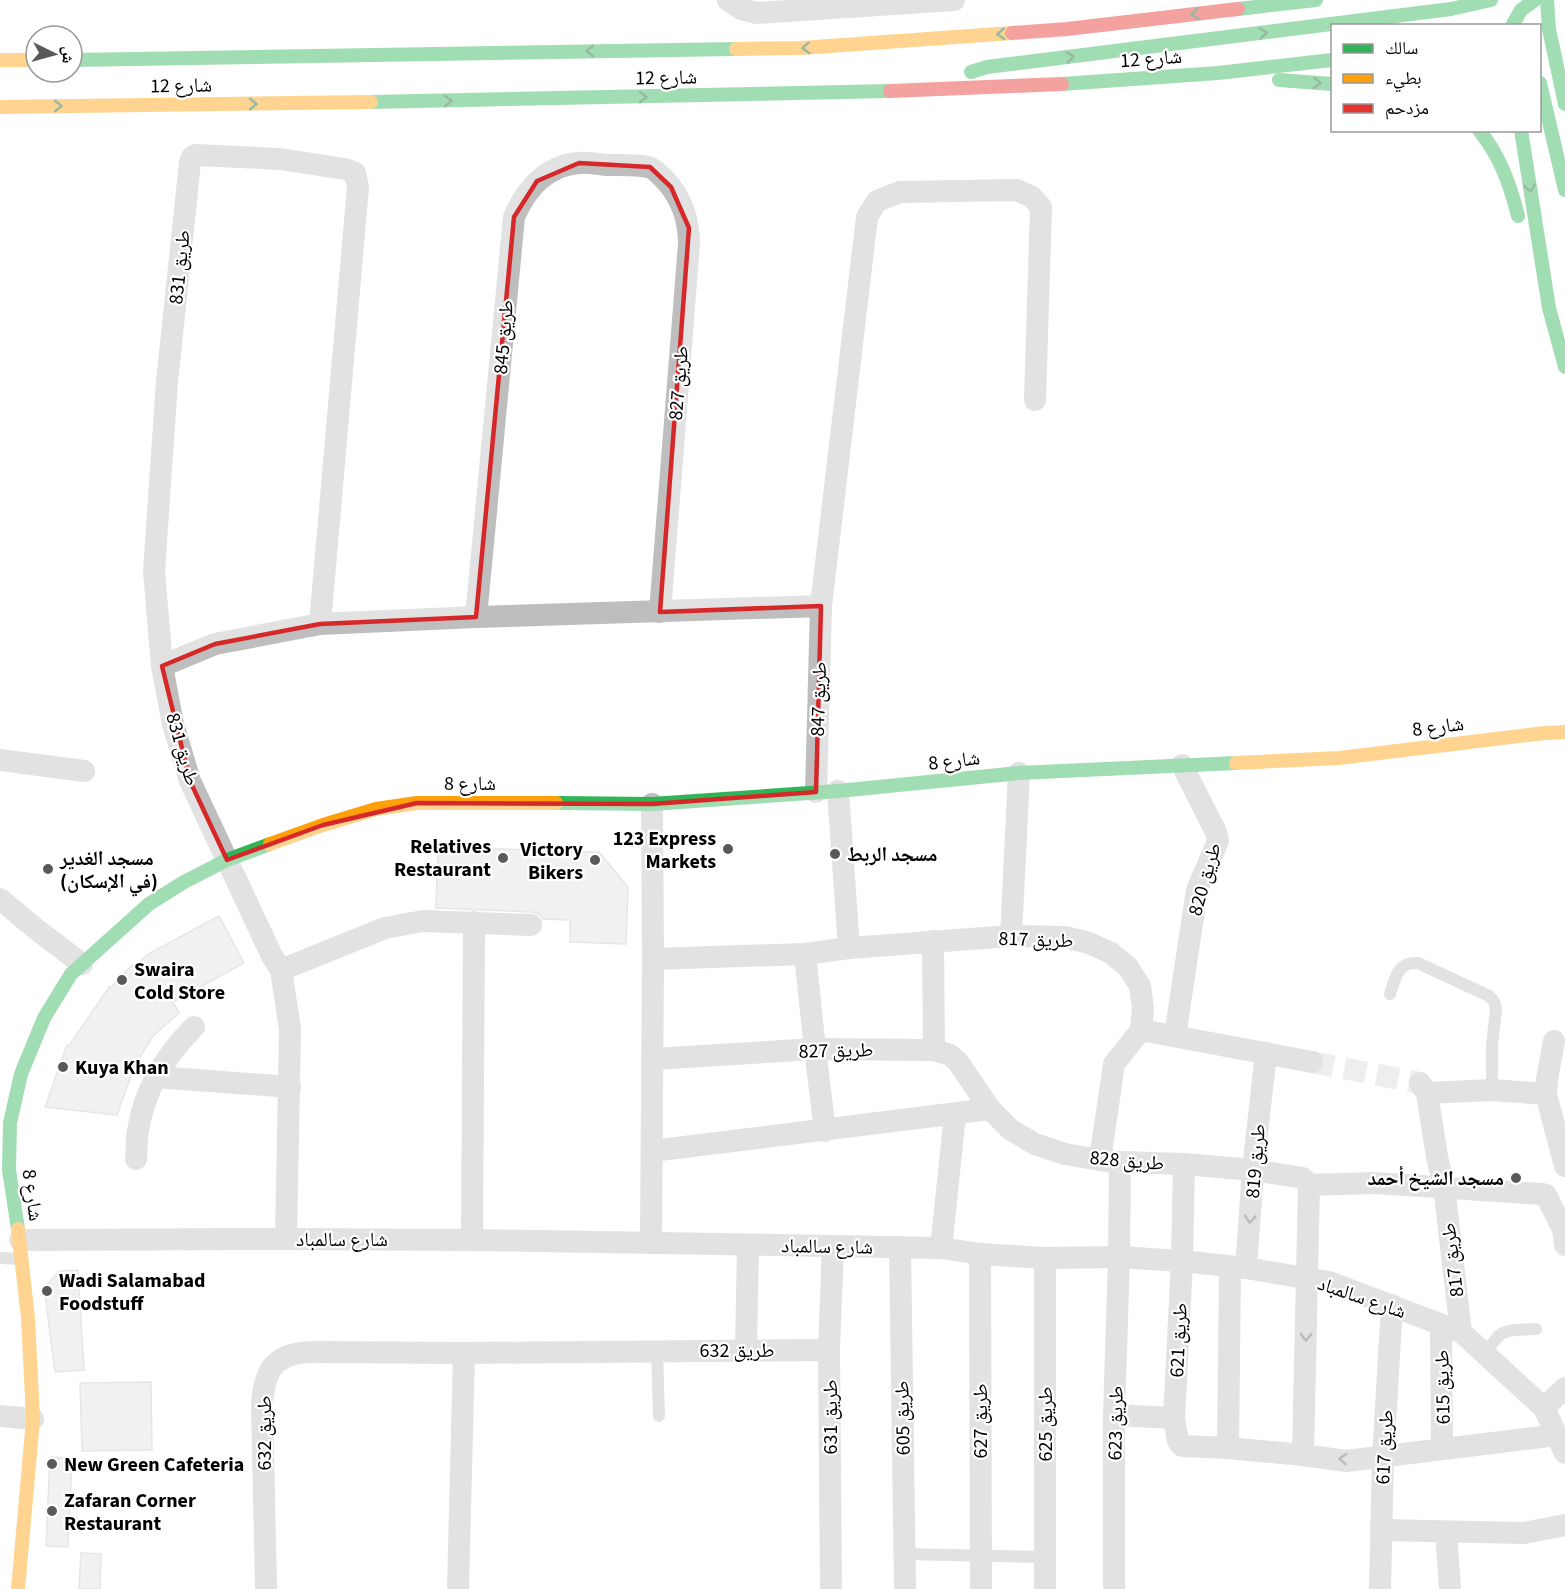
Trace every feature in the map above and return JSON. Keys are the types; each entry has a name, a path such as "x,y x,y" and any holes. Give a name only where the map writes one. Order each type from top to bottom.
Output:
{"street":[{"path":"728,0 741,9 757,13 954,0"},
{"name":"شارع 12","path":"84,60 801,48 1067,29 1316,0"},
{"path":"1519,5 1535,0"},
{"path":"1547,0 1544,30 1565,104"},
{"path":"1513,24 1519,5"},
{"path":"1519,5 1524,24"},
{"path":"910,91 987,67 1440,10 1501,9"},
{"path":"1544,30 1565,27"},
{"path":"0,60 24,60"},
{"name":"شارع 12","path":"0,107 403,102 910,91 1218,74 1331,60"},
{"path":"1218,74 1331,84"},
{"path":"1541,91 1565,190"},
{"path":"1480,132 1507,176 1521,229"},
{"path":"1521,132 1550,308 1565,367"},
{"name":"طريق 831","path":"286,1239 290,1029 281,970 272,956 190,781 173,724 162,666 154,571 167,382 190,162 196,155 280,159 345,169 355,173 358,187 320,624"},
{"name":"طريق 845","path":"476,617 514,217 527,191 549,172 564,166 579,163 650,167"},
{"name":"طريق 827","path":"650,167 671,187 679,199 689,228 690,244 660,612"},
{"name":"طريق 847","path":"816,792 821,606 867,217 877,201 900,192 1017,190 1032,196 1041,207 1035,400"},
{"path":"1526,250 1537,285 1550,308"},
{"path":"162,666 215,644 320,624 821,606"},
{"name":"شارع 8","path":"1545,733 1565,722"},
{"name":"شارع 8","path":"18,1589 33,1419 28,1318 21,1249 5,1183 9,1170 10,1123 21,1074 44,1018 71,974 149,903 184,882 227,860 323,825 376,809 417,803 652,804 816,792 1019,773 1339,758 1565,732"},
{"path":"0,760 84,771"},
{"name":"طريق 820","path":"1175,1036 1197,890 1218,842 1216,832 1182,765"},
{"path":"1011,936 1019,773"},
{"path":"838,790 849,948"},
{"path":"651,1243 652,804"},
{"path":"0,899 82,964"},
{"path":"281,970 385,928 423,921 531,925"},
{"path":"472,1240 474,922"},
{"name":"طريق 817","path":"653,959 805,954 849,948 1011,936 1065,937 1089,943 1111,953 1128,968 1140,986 1143,1008 1141,1030"},
{"path":"933,941 934,1050"},
{"path":"805,954 825,1131"},
{"path":"136,1159 138,1131 145,1103 156,1077 166,1059 194,1027"},
{"path":"1141,1030 1312,1062"},
{"name":"طريق 623","path":"1114,1589 1114,1415 1119,1257 1110,1161 1114,1064 1141,1030"},
{"path":"1554,1041 1546,1094 1565,1167"},
{"name":"طريق 827","path":"653,1059 814,1049 934,1050 950,1054 958,1062 990,1109"},
{"name":"طريق 819","path":"1228,1448 1238,1268 1253,1170 1266,1053"},
{"path":"156,1077 290,1087"},
{"name":"طريق 817","path":"1451,1329 1444,1187 1424,1088 1492,1090"},
{"path":"1492,1090 1546,1094"},
{"path":"652,1151 990,1109"},
{"name":"طريق 828","path":"990,1109 1011,1130 1035,1144 1065,1154 1110,1161 1253,1170 1303,1178 1310,1185"},
{"path":"941,1248 955,1114"},
{"name":"طريق 621","path":"1178,1441 1174,1418 1185,1164"},
{"path":"1303,1455 1310,1185 1375,1183 1542,1194 1546,1195 1564,1234"},
{"name":"شارع سالمباد","path":"21,1249 286,1239 472,1240 941,1248 980,1254 1045,1258 1119,1257 1182,1261 1238,1268 1329,1282 1451,1329 1486,1356 1544,1408 1561,1444"},
{"path":"746,1350 748,1245"},
{"name":"طريق 631","path":"831,1589 829,1350 833,1246"},
{"name":"طريق 605","path":"900,1248 905,1589"},
{"name":"طريق 627","path":"980,1254 981,1589"},
{"name":"طريق 625","path":"1045,1258 1045,1589"},
{"name":"طريق 617","path":"1380,1589 1383,1457 1392,1305"},
{"name":"طريق 615","path":"1442,1449 1451,1329"},
{"name":"طريق 632","path":"267,1589 263,1391 275,1362 287,1355 301,1352 829,1350"},
{"path":"458,1589 464,1353"},
{"path":"1544,1408 1565,1388"},
{"path":"1114,1415 1174,1418"},
{"path":"0,1416 33,1419"},
{"name":"طريق 615","path":"1178,1441 1182,1446 1228,1448 1346,1461 1442,1449 1561,1444"},
{"path":"1381,1530 1524,1533 1565,1525"},
{"path":"1446,1532 1450,1589"}],"lane":[{"path":"1390,994 1399,970 1404,965 1418,963 1489,996 1495,1003 1492,1090"},
{"path":"0,1257 21,1249"},
{"path":"1486,1356 1492,1341 1504,1331 1536,1329"},
{"path":"657,1351 659,1416"},
{"path":"904,1554 1045,1557"}],"highlighted area":[{"path":"579,163 650,167 671,187 689,228 660,612 821,606 816,792 652,804 417,803 323,825 227,860 190,781 162,666 215,644 320,624 476,617 514,217 537,181"}],"building":[{"path":"438,847 599,852 628,887 626,944 570,942 570,920 543,919 539,914 532,912 436,908"},
{"path":"219,916 244,963 173,1002 179,1013 153,1036 135,1065 117,1115 45,1107 67,1045 69,1046 109,987 132,965 134,967 148,954"},
{"path":"78,1270 84,1370 55,1372 44,1288 59,1271"},
{"path":"151,1382 152,1450 82,1451 80,1383"},
{"path":"50,1457 72,1458 68,1547 46,1546"},
{"path":"81,1553 101,1554 100,1589 79,1589"}],"tunnel":[{"path":"1312,1062 1420,1083"}],"traffic: fast":[{"path":"1238,9 1316,0"},
{"path":"971,72 987,67 1451,9 1491,0"},
{"path":"1513,24 1521,10 1535,0"},
{"path":"1547,0 1549,29 1565,104"},
{"path":"84,60 736,49"},
{"path":"1062,84 1218,73 1331,60"},
{"path":"1279,80 1331,84"},
{"path":"1541,87 1565,190"},
{"path":"371,102 890,91"},
{"path":"1480,132 1493,150 1503,171 1518,216"},
{"path":"1521,132 1549,308 1565,367"},
{"path":"556,803 652,804 838,791 1019,773 1236,763"},
{"path":"18,1229 9,1170 10,1123 21,1074 44,1018 71,974 149,904 184,882 227,860 270,844"}],"traffic: slow":[{"path":"736,49 801,48 1012,33"},
{"path":"0,60 24,60"},
{"path":"0,107 371,102"},
{"path":"1236,763 1339,758 1565,732"},
{"path":"270,844 376,809 417,803 556,803"},
{"path":"18,1229 28,1318 33,1419 18,1589"}],"traffic: jam":[{"path":"1012,33 1067,29 1238,9"},
{"path":"890,91 1062,84"}],"place":[{"name":"123 Express Markets","path":"728,849"},
{"name":"مسجد الربط","path":"835,854"},
{"name":"Relatives Restaurant","path":"503,858"},
{"name":"Victory Bikers","path":"595,860"},
{"name":"مسجد الغدير (في الإسكان)","path":"48,869"},
{"name":"Swaira Cold Store","path":"122,980"},
{"name":"Kuya Khan","path":"63,1067"},
{"name":"مسجد الشيخ أحمد","path":"1516,1178"},
{"name":"Wadi Salamabad Foodstuff","path":"47,1291"},
{"name":"New Green Cafeteria","path":"52,1464"},
{"name":"Zafaran Corner Restaurant","path":"52,1511"}]}
